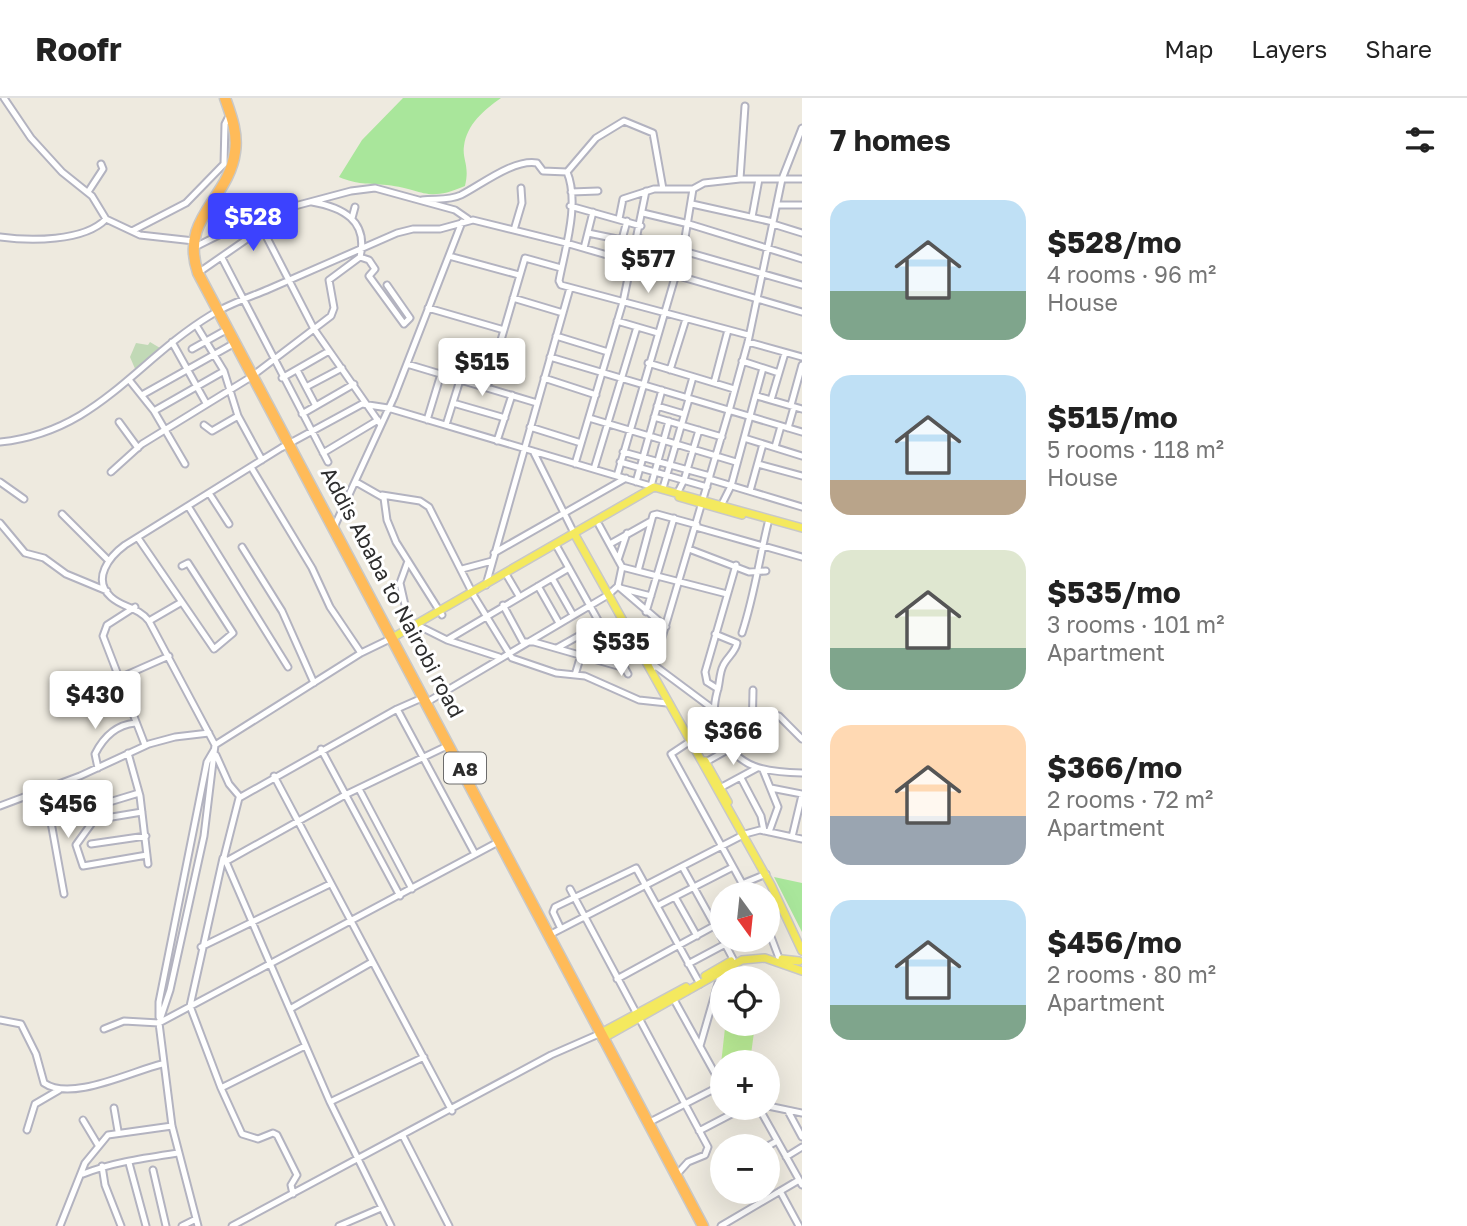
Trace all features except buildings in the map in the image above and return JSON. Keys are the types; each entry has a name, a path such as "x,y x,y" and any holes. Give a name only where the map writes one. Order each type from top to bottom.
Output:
{"highway":[{"path":"193,244 197,227 228,175 235,155 235,137 225,98"},
{"name":"Addis Ababa to Nairobi road","path":"193,244 198,273 218,312 703,1226"},
{"name":"Addis Ababa to Nairobi road","path":"218,312 252,375"},
{"name":"Addis Ababa to Nairobi road","path":"289,443 335,525 393,640"},
{"name":"Addis Ababa to Nairobi road","path":"501,841 557,931 603,1035"},
{"name":"Addis Ababa to Nairobi road","path":"650,1122 708,1226"}],"main road":[{"path":"393,640 410,627 557,547 656,487 768,523 802,531"},
{"path":"577,535 658,492 722,504 802,531"},
{"path":"577,535 667,703 802,938"},
{"path":"473,594 506,575"},
{"path":"393,640 421,627 440,613"},
{"path":"629,630 653,667 744,835"},
{"path":"766,874 802,951"},
{"path":"603,1035 737,959 756,953 800,959 802,971 760,958 737,959 729,966"},
{"path":"699,982 710,978"}],"street":[{"path":"4,98 32,138 62,172 88,192 106,219 152,237 193,244 259,214 351,191 375,188 455,211 465,221"},
{"path":"740,179 745,106"},
{"path":"132,231 186,203 224,164 225,124 230,114"},
{"path":"567,172 599,136 621,122 627,122 653,133 663,189"},
{"path":"713,709 653,667 729,411 748,339 782,179 802,128"},
{"path":"422,200 462,195 479,182 514,166 533,162 543,171 567,172"},
{"path":"88,192 103,169 101,164"},
{"path":"567,172 571,192 570,206 559,283 728,330 802,358"},
{"path":"619,219 623,199 646,191 693,189 704,183 740,179 802,179"},
{"path":"752,217 759,179"},
{"path":"514,230 522,203 522,188"},
{"path":"617,476 683,250 693,189"},
{"path":"571,192 589,194 598,191"},
{"path":"575,464 623,302 641,226 646,191"},
{"path":"312,202 335,206 352,218"},
{"path":"692,204 752,217 802,233"},
{"path":"777,205 802,205"},
{"path":"111,472 138,448 252,375 333,313 329,280 360,257 362,248 352,218 355,206"},
{"path":"570,206 641,226"},
{"path":"198,273 279,219 276,211"},
{"path":"584,248 593,212"},
{"path":"643,213 689,224 802,259"},
{"path":"0,237 50,239 91,230 106,219"},
{"path":"335,525 407,364 465,221"},
{"path":"0,442 42,435 99,406 173,342 218,312 397,233 414,229 440,229 465,221 514,230 802,312"},
{"path":"618,258 626,221"},
{"path":"263,230 314,329 379,423"},
{"path":"588,233 622,240"},
{"path":"638,238 802,285"},
{"path":"487,388 527,249"},
{"path":"449,256 520,275"},
{"path":"360,257 369,260 375,269 370,278 404,324 410,318 387,285"},
{"path":"222,258 328,462"},
{"path":"525,258 561,268"},
{"path":"486,585 570,288"},
{"path":"513,298 562,313"},
{"path":"428,307 504,330"},
{"path":"670,370 686,319"},
{"path":"617,321 658,333"},
{"path":"196,326 232,388 238,416 262,460"},
{"path":"594,469 637,327"},
{"path":"192,349 226,330"},
{"path":"714,383 728,330"},
{"path":"556,336 608,352"},
{"path":"173,342 206,403"},
{"path":"142,395 233,344"},
{"path":"282,378 329,351"},
{"path":"771,400 785,353"},
{"path":"550,357 802,432"},
{"path":"742,361 779,373"},
{"path":"648,363 734,389"},
{"path":"407,364 537,403"},
{"path":"788,428 802,365"},
{"path":"306,387 341,368"},
{"path":"722,504 731,486 763,368"},
{"path":"297,370 316,406"},
{"path":"154,411 223,371"},
{"path":"427,420 441,374"},
{"path":"656,487 666,475 693,377"},
{"path":"544,378 596,394"},
{"path":"446,425 460,380"},
{"path":"130,381 154,411 186,464"},
{"path":"302,414 354,384"},
{"path":"636,482 662,390"},
{"path":"497,441 512,395"},
{"path":"757,396 802,409"},
{"path":"453,403 505,418"},
{"path":"107,591 103,569 108,560 138,538 289,443 368,404 656,487"},
{"path":"657,406 684,414"},
{"path":"204,425 212,431 238,416"},
{"path":"654,417 722,437"},
{"path":"589,418 736,462"},
{"path":"656,487 654,472 669,421"},
{"path":"119,422 138,448"},
{"path":"323,453 379,423"},
{"path":"775,447 781,426"},
{"path":"530,427 581,443"},
{"path":"678,492 699,430"},
{"path":"744,438 802,456"},
{"path":"750,491 763,444"},
{"path":"533,452 577,535"},
{"path":"623,452 802,507"},
{"path":"620,463 707,487"},
{"path":"758,464 802,477"},
{"path":"251,467 312,568 330,607 361,653"},
{"path":"494,553 626,478"},
{"path":"0,482 24,499"},
{"path":"356,482 382,495 425,502 506,653 518,662 585,676 639,700 667,703"},
{"path":"209,493 229,524"},
{"path":"382,495 388,524 440,613"},
{"path":"188,506 288,667"},
{"path":"62,514 108,560"},
{"path":"610,544 650,521 657,514 802,557"},
{"path":"646,612 674,519"},
{"path":"638,571 650,521"},
{"path":"0,523 25,553 44,558 66,574 107,591 114,599 135,607 149,621 209,733 229,784 240,797"},
{"path":"742,633 754,596 755,573 768,523"},
{"path":"599,525 622,567 619,587"},
{"path":"618,560 627,533"},
{"path":"138,538 211,648 233,635 188,563 182,566"},
{"path":"242,547 282,611 314,683"},
{"path":"523,642 557,648 627,671 557,547"},
{"path":"690,549 755,573 766,571"},
{"path":"408,561 400,583 410,627"},
{"path":"462,569 492,561"},
{"path":"718,689 711,687 706,677 715,634 736,565"},
{"path":"622,567 727,594"},
{"path":"447,640 485,615 569,568"},
{"path":"506,575 519,596"},
{"path":"552,578 573,615"},
{"path":"538,586 559,623"},
{"path":"293,1194 291,1185 296,1175 277,1135 273,1133 258,1139 242,1134 221,1088 190,1006 201,947 240,797 321,749 397,709 425,700 619,587 651,596"},
{"path":"619,587 666,627"},
{"path":"149,621 180,603"},
{"path":"503,605 523,642"},
{"path":"135,607 103,630 106,650 145,746"},
{"path":"636,637 659,622"},
{"path":"557,648 600,624"},
{"path":"421,627 447,640 499,657"},
{"path":"610,641 629,630"},
{"path":"715,634 737,643 723,666 713,709 717,727 727,746 739,760 760,769 802,773"},
{"path":"198,1226 172,1126 162,1064 159,1002 207,762 215,748 314,683 361,653 393,640"},
{"path":"575,675 580,655"},
{"path":"117,680 169,656"},
{"path":"706,762 727,746 750,740 754,718 752,690"},
{"path":"397,709 475,854"},
{"path":"699,751 717,727 766,714 779,716 802,739"},
{"path":"98,768 95,754 110,733 120,726 135,723"},
{"path":"0,806 98,768 145,746 175,737 209,733"},
{"path":"689,742 671,754 741,882"},
{"path":"224,859 449,744"},
{"path":"159,1022 170,990 204,836 215,748"},
{"path":"321,749 400,896"},
{"path":"128,753 139,793 148,864"},
{"path":"720,788 760,769"},
{"path":"760,769 778,807 767,831"},
{"path":"274,776 452,1111"},
{"path":"741,778 767,831"},
{"path":"771,788 802,795 792,837"},
{"path":"45,789 64,894"},
{"path":"359,789 412,889"},
{"path":"50,820 139,793"},
{"path":"142,812 94,820 76,845 83,866 148,855"},
{"path":"699,982 678,946 647,887 638,869 634,867 553,909 557,931 647,887 744,835 767,831 802,839"},
{"path":"91,844 146,836"},
{"path":"104,1029 124,1021 159,1022 501,841"},
{"path":"224,859 330,1102 391,1226"},
{"path":"657,906 733,867"},
{"path":"682,868 710,917"},
{"path":"747,882 766,874"},
{"path":"201,947 330,884"},
{"path":"570,889 708,1152 688,1162 679,1172"},
{"path":"676,897 697,936"},
{"path":"617,979 710,929"},
{"path":"688,964 710,950"},
{"path":"732,952 737,959"},
{"path":"777,952 779,958"},
{"path":"289,1009 372,962"},
{"path":"673,997 710,1066"},
{"path":"700,1046 710,1011"},
{"path":"0,1020 21,1024 36,1054 44,1083 59,1090"},
{"path":"232,1226 452,1111 551,1055 603,1035"},
{"path":"221,1088 305,1046"},
{"path":"330,1102 424,1057"},
{"path":"27,1130 35,1104 59,1090 86,1087 162,1064"},
{"path":"650,1122 710,1092"},
{"path":"114,1108 118,1131"},
{"path":"780,1109 802,1113"},
{"path":"788,1111 802,1137"},
{"path":"699,1131 720,1120"},
{"path":"83,1121 98,1145"},
{"path":"60,1226 83,1174 85,1163 108,1135 118,1131 172,1126"},
{"path":"403,1136 449,1226"},
{"path":"780,1146 801,1183 780,1191 799,1226"},
{"path":"786,1157 802,1147"},
{"path":"83,1174 102,1166 178,1153"},
{"path":"129,1163 146,1226"},
{"path":"102,1166 105,1185 121,1226"},
{"path":"153,1170 166,1226"},
{"path":"721,1226 758,1204"},
{"path":"340,1226 381,1208"},
{"path":"182,1226 196,1219"}],"green space":[{"path":"403,98 501,98 473,124 466,138 465,186 433,194 387,185 357,183 339,177 362,140"},
{"path":"150,342 160,348 136,371 130,357 136,343 148,345"},
{"path":"774,877 802,883 802,932 780,889 780,882 777,882"},
{"path":"724,1036 753,1036 752,1050 723,1050"}]}
